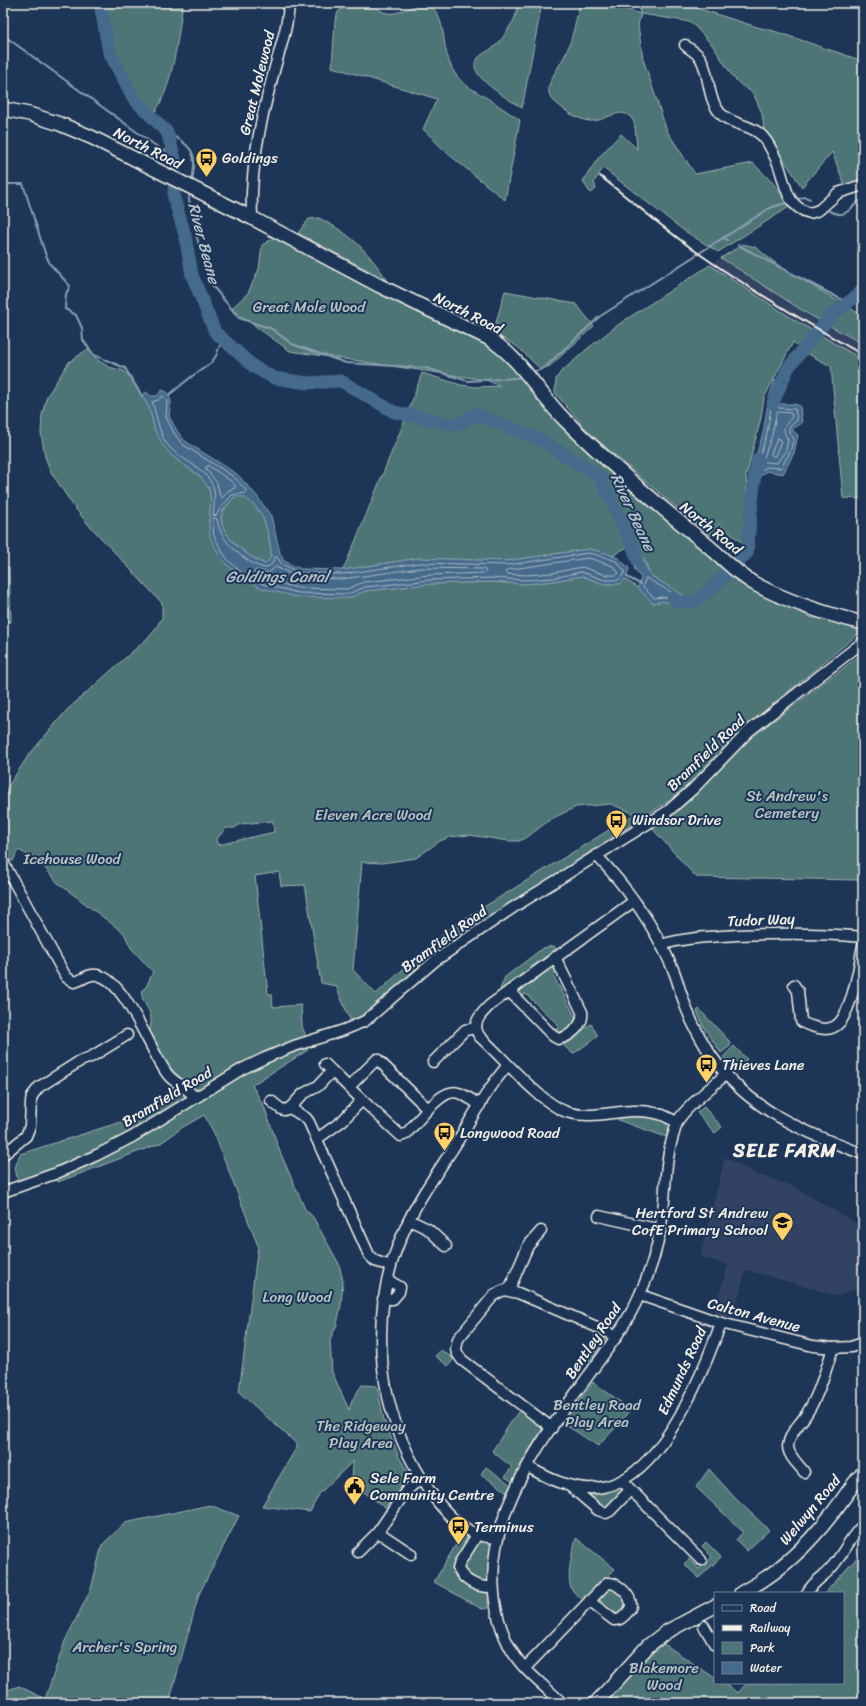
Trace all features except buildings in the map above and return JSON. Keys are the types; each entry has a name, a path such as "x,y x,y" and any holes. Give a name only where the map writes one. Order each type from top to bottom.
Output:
{"main road":[{"name":"North Road","path":"3,110 29,114 60,124 91,137 252,218 373,283 488,338 503,348 528,375 558,413 584,439 657,504 741,574 756,584 799,604 863,623"},
{"name":"Welwyn Road","path":"743,1592 770,1575 802,1548 831,1515 863,1472"},
{"path":"596,1703 649,1645 673,1628 714,1607"}],"street":[{"name":"Great Molewood","path":"252,218 253,165 286,26 289,3"},
{"path":"685,45 701,57 713,102 720,113 731,121 757,132 766,140 776,159 784,189 796,206 805,212 810,213 823,206 838,193 863,185"},
{"name":"Bramfield Road","path":"3,1192 57,1173 97,1155 138,1133 242,1069 265,1058 365,1021 436,960 514,907 668,810 681,800 750,731 863,642"},
{"path":"596,855 616,877 634,901 661,945 673,969 686,1009 698,1034 712,1058 726,1074 757,1103 782,1120 810,1134 863,1154"},
{"path":"3,862 66,977 74,982 93,974 97,974 108,980 129,1004 146,1039 168,1076 191,1091 195,1098"},
{"path":"634,901 555,957 481,1013 477,1020 476,1028 480,1037 532,1088 566,1112 584,1115 643,1112 660,1114 677,1122"},
{"name":"Tudor Way","path":"661,945 688,939 755,934 832,934 863,937"},
{"path":"794,985 798,991 801,1021 809,1026 822,1029 834,1027 840,1021 849,1002 863,945"},
{"path":"509,991 553,1036 558,1039 563,1038 581,1025 583,1019 582,1012 555,957"},
{"path":"433,1062 465,1030 476,1028"},
{"path":"3,1155 26,1136 30,1126 31,1102 39,1086 80,1061 91,1058 126,1035"},
{"path":"349,1087 377,1059 428,1109"},
{"path":"497,1538 477,1535 450,1516 421,1478 394,1424 386,1391 381,1350 381,1324 388,1280 398,1242 409,1220 480,1105 508,1064"},
{"path":"271,1102 281,1109 290,1108 303,1094 318,1086 329,1068 401,1136 406,1134 440,1097 449,1092 459,1093 480,1105"},
{"name":"Bentley Road","path":"562,1703 525,1668 513,1652 502,1629 495,1607 493,1587 494,1562 500,1525 510,1500 528,1467 552,1428 616,1338 640,1295 650,1268 661,1230 667,1161 677,1122 683,1114 726,1074"},
{"path":"317,1139 342,1121 362,1100"},
{"path":"290,1108 307,1120 369,1255 375,1261 391,1266"},
{"path":"599,1216 661,1230"},
{"path":"409,1220 428,1229 446,1246"},
{"path":"509,1290 528,1246 541,1231"},
{"path":"384,1300 393,1300 399,1292 400,1287 388,1280"},
{"path":"552,1428 462,1360 457,1354 456,1344 461,1335 497,1292 509,1290 606,1331 616,1338"},
{"name":"Calton Avenue","path":"640,1295 721,1322 792,1342 833,1348 851,1347 863,1343"},
{"name":"Edmunds Road","path":"528,1467 569,1485 593,1488 603,1487 622,1481 647,1461 672,1429 693,1390 721,1322"},
{"path":"804,1472 792,1457 788,1445 793,1431 804,1418 814,1398 833,1348"},
{"path":"358,1552 378,1532 406,1491 421,1478"},
{"path":"622,1481 701,1560"},
{"path":"569,1485 598,1510 606,1513 610,1511 630,1490"},
{"path":"808,1592 814,1582 832,1568 855,1532 863,1525"},
{"path":"378,1532 411,1554"},
{"path":"477,1535 460,1562 458,1569 470,1582 480,1586 493,1587"},
{"path":"525,1668 589,1601"},
{"path":"704,1626 714,1643"}],"shaded area":[{"path":"743,244 755,247 778,265 863,316 863,382 802,351 793,342 693,275"},
{"name":"Hertford St Andrew CofE Primary School","path":"725,1157 756,1174 790,1185 863,1227 862,1286 838,1296 746,1270 732,1319 713,1314 728,1265 700,1257"}],"green space":[{"path":"104,3 183,3 169,80 158,107 150,118 117,70 108,41"},
{"path":"348,3 372,3 383,12 387,13 397,12 420,5 432,7 440,19 449,61 456,75 464,84 520,120 505,200 447,153 423,129 437,99 332,67 335,21 338,12"},
{"path":"516,3 542,3 522,108 499,93 482,79 477,72 475,64 478,58 493,48 505,35 515,18 517,9"},
{"path":"580,3 612,3 640,14 639,3 681,3 774,31 863,61 863,181 845,186 832,152 802,187 764,130 762,113 753,93 741,85 733,77 713,46 691,22 641,14 638,25 643,59 667,131 695,174 753,163 778,189 789,207 718,252 683,230 603,168 594,182 596,189 590,193 583,181 599,157 621,134 637,149 634,124 628,115 623,113 595,121 584,120 565,110 553,100 550,95 549,86 568,47"},
{"path":"319,218 341,231 366,252 388,281 298,233 309,219"},
{"path":"276,237 503,354 556,415 771,598 810,617 863,627 863,630 744,728 683,790 670,800 440,950 418,967 378,1004 351,1022 336,986 321,983 305,885 281,886 279,872 255,876 268,994 272,994 273,1007 301,1005 302,1026 306,1037 262,1053 221,1075 141,1125 96,1149 66,1163 18,1182 15,1168 20,1154 149,1113 162,1103 180,1077 162,1056 149,1033 151,1019 141,991 146,987 153,972 131,948 124,933 58,883 34,858 18,850 13,861 7,860 3,855 3,794 28,756 67,710 152,634 162,618 162,603 87,523 72,504 51,472 45,457 41,433 42,415 47,396 69,362 88,349 99,361 109,367 124,371 130,377 149,407 155,430 172,456 200,476 209,488 211,499 209,523 219,555 349,598 365,591 431,584 491,582 526,584 582,576 604,584 620,584 625,579 638,588 653,603 663,601 683,607 697,605 717,586 712,588 709,585 699,594 689,599 650,575 644,559 604,480 586,463 537,435 479,412 474,412 456,421 408,412 422,373 461,385 476,387 500,386 486,380 290,351 231,309 248,293 259,269 262,245","holes":["611,804 635,814 453,926 376,994 353,970 362,862 382,863 416,858 440,841 450,837 469,835 519,841 526,838 551,819 576,807","273,821 274,832 218,845 216,840 226,828 235,828 240,824"]},
{"path":"743,244 755,247 778,265 863,316 863,344 808,314 721,258"},
{"path":"710,265 796,321 863,360 863,499 843,498 831,366 802,351 793,342 764,398 761,418 746,476 745,545 719,524 710,536 590,434 555,393 556,379 560,373 587,349 619,324"},
{"path":"505,291 576,304 594,326 550,366 541,369 517,347 493,333"},
{"path":"406,417 451,429 476,419 484,421 513,432 565,457 593,478 601,488 628,547 618,552 614,556 589,549 506,561 419,558 343,570"},
{"path":"243,496 257,509 265,523 270,541 271,557 265,564 244,552 237,546 226,533 223,525 221,515 224,510 234,497"},
{"path":"9,567 11,622 3,623 3,568"},
{"name":"St Andrew's Cemetery","path":"863,653 863,880 696,877 650,826 691,798 748,740"},
{"path":"554,946 556,949 501,990 500,989 505,977 543,948"},
{"path":"550,967 559,971 553,975 576,1018 581,1016 567,1033 559,1034 556,1032 558,1025 526,994 521,996 519,992 521,988"},
{"path":"699,1009 730,1042 730,1046 721,1053 703,1026 697,1011"},
{"path":"591,1024 598,1036 573,1054 562,1044"},
{"path":"734,1046 747,1059 737,1071 723,1057"},
{"name":"Long Wood","path":"306,1047 308,1050 252,1085 265,1109 280,1152 305,1209 313,1217 339,1264 343,1281 341,1305 337,1324 330,1340 332,1372 349,1410 352,1400 362,1385 377,1386 384,1420 399,1457 411,1477 385,1508 352,1483 353,1461 319,1494 310,1512 262,1506 298,1445 239,1392 258,1246 214,1133 204,1115 183,1127 161,1143 58,1182 57,1178 92,1164 125,1147 247,1072 274,1058"},
{"path":"704,1107 722,1127 715,1133 697,1113"},
{"path":"643,1116 664,1122 669,1128 666,1137 618,1120 620,1117"},
{"path":"597,1331 603,1335 605,1340 591,1361 585,1357"},
{"path":"441,1350 454,1359 448,1366 435,1356"},
{"name":"Bentley Road Play Area","path":"593,1382 630,1409 621,1422 598,1446 563,1423"},
{"path":"520,1409 540,1424 542,1431 513,1482 505,1477 512,1467 492,1451"},
{"path":"486,1467 511,1485 507,1492 481,1474"},
{"path":"709,1469 736,1499 769,1530 747,1551 736,1540 743,1532 696,1487"},
{"path":"619,1486 624,1490 606,1510 585,1494 586,1492"},
{"name":"Archer's Spring","path":"210,1505 239,1516 199,1594 169,1703 3,1703 3,1692 19,1686 45,1699 65,1641 91,1589 102,1545 125,1523"},
{"path":"461,1536 489,1541 491,1546 488,1608 482,1609 434,1582"},
{"path":"576,1538 615,1569 584,1601 572,1590 569,1578 570,1564"},
{"path":"706,1542 721,1557 699,1578 684,1564 689,1559 699,1569 712,1557 702,1546"},
{"name":"Blakemore Wood","path":"863,1551 863,1703 602,1703 636,1665 664,1644 714,1677 714,1684 724,1684 738,1693 746,1684 844,1684 844,1592 826,1592"},
{"path":"611,1586 627,1599 628,1605 618,1614 612,1612 600,1600 602,1594"}],"water":[{"path":"775,379 781,389 777,397 780,404 794,404 800,406 802,423 793,429 793,431 798,435 794,453 783,474 767,471 759,477 751,472 763,433 769,397"},
{"name":"Goldings Canal","path":"162,390 167,392 169,395 171,402 169,416 177,431 185,441 237,474 257,496 271,516 280,553 284,561 301,569 343,570 419,558 506,561 589,549 606,553 618,558 629,568 627,577 620,584 604,584 582,576 526,584 491,582 431,584 365,591 349,598 297,597 261,588 239,575 226,564 219,555 210,537 209,523 211,499 209,488 200,476 172,456 163,445 155,430 149,407 142,396 146,392 151,396 157,396","holes":["234,497 243,497 253,504 261,514 267,528 271,547 271,556 269,561 265,564 244,552 237,546 226,533 223,525 221,515"]},
{"path":"634,539 650,575 689,599 689,606 683,607 663,601 653,603 638,588 641,578 635,570 628,547"}],"waterway":[{"name":"River Beane","path":"100,3 109,52 134,99 167,132 175,159 174,198 185,235 192,275 215,332 254,367 274,378 307,383 341,381 394,412 457,425 476,414 541,440 599,476 632,544 637,559"},
{"path":"3,35 163,151 172,149"},
{"path":"167,132 183,142 192,151 194,163 192,182"},
{"path":"3,184 23,184 45,253 50,264 70,286 66,294 65,309 76,315 82,328 83,340 94,355 125,368 142,396"},
{"path":"190,192 189,200 197,238 211,284 239,318 272,329 292,344 346,363 426,368 468,381 516,378 523,376"},
{"path":"795,200 805,197 810,199"},
{"path":"829,211 841,214 845,213 863,199"},
{"path":"531,373 544,368 599,317 770,208 789,202"},
{"path":"738,245 848,303"},
{"name":"River Beane","path":"773,403 788,368 832,314 857,296 863,289"},
{"path":"169,395 210,364 216,356 222,339"},
{"name":"River Beane","path":"673,598 679,602 694,602 708,592 747,553 755,472 758,459"},
{"path":"627,577 640,584"}],"railway":[{"path":"600,176 673,234 718,267 779,306 863,355"}],"place":[{"name":"Goldings","path":"207,178"},
{"name":"Windsor Drive","path":"617,840"},
{"name":"Thieves Lane","path":"707,1084"},
{"name":"Longwood Road","path":"444,1152"},
{"name":"Hertford St Andrew CofE Primary School","path":"783,1242"},
{"name":"Sele Farm Community Centre","path":"355,1506"},
{"name":"Terminus","path":"459,1546"}],"district":[{"name":"SELE FARM","path":"785,1150"}],"park label":[{"name":"Great Mole Wood","path":"309,307"},
{"name":"Eleven Acre Wood","path":"373,815"},
{"name":"Icehouse Wood","path":"72,859"},
{"name":"The Ridgeway Play Area","path":"361,1434"}]}
